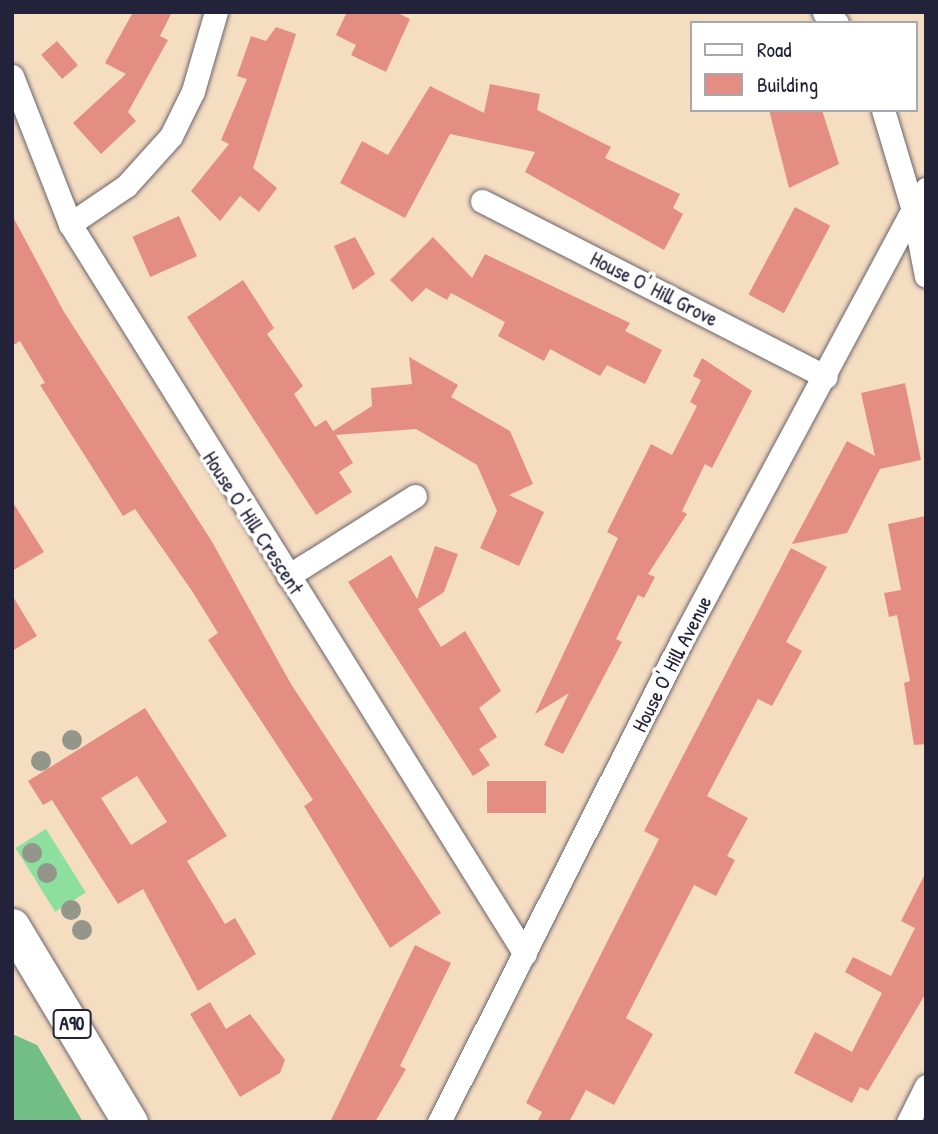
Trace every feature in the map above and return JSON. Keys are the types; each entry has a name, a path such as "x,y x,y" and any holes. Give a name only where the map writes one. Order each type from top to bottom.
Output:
{"main road":[{"name":"A90","path":"12,926 130,1122"}],"street":[{"path":"70,224 126,186 171,136 193,91 216,12"},
{"name":"House O' Hill Crescent","path":"12,76 70,224 525,954"},
{"path":"884,112 913,210 926,276"},
{"name":"House O' Hill Avenue","path":"439,1122 682,640 926,189"},
{"name":"House O' Hill Grove","path":"482,201 826,377"},
{"path":"288,576 415,496"},
{"path":"908,1122 926,1086"}],"green space":[{"path":"46,829 86,893 55,912 15,848"},
{"path":"12,1034 37,1045 83,1122 12,1122"}],"building":[{"path":"133,12 172,12 160,36 168,40 128,112 136,121 101,154 73,123 126,74 105,63"},
{"path":"347,12 396,12 410,19 386,72 351,55 356,45 336,35"},
{"path":"276,27 296,34 253,168 277,188 259,212 240,196 220,221 191,191 229,144 221,140 247,79 237,76 251,36 266,41"},
{"path":"57,41 78,65 62,79 41,55"},
{"path":"490,84 540,94 537,110 611,147 605,158 680,194 673,208 683,214 664,250 525,172 535,152 450,134 405,218 340,183 362,141 388,155 430,86 484,113"},
{"path":"770,112 823,112 839,164 789,188"},
{"path":"795,207 830,226 784,313 749,294"},
{"path":"12,215 64,312 211,540 291,684 441,913 390,948 304,806 313,800 208,640 218,633 192,591 135,509 123,516 40,385 45,383 20,341 12,346"},
{"path":"179,216 197,256 150,277 132,237"},
{"path":"355,237 375,274 353,290 334,246"},
{"path":"433,237 472,278 485,254 630,323 625,331 662,350 645,384 607,365 600,376 550,349 544,361 498,336 505,322 451,293 447,300 426,288 412,302 390,280"},
{"path":"243,280 274,328 267,334 303,386 294,394 315,427 326,420 333,431 372,406 371,388 412,384 409,357 458,385 451,397 510,431 533,484 509,495 544,512 519,566 480,548 497,511 477,465 416,429 336,435 353,463 339,472 352,492 316,515 187,317"},
{"path":"702,358 752,391 712,468 705,464 682,511 687,514 648,574 655,577 644,598 638,595 616,639 622,642 563,754 544,745 569,693 535,714 618,538 607,532 651,444 672,455 697,406 690,402 701,380 693,376"},
{"path":"905,383 921,460 880,469 847,533 792,544 847,441 875,456 861,393"},
{"path":"12,501 44,552 12,571"},
{"path":"926,516 926,744 914,745 904,683 910,681 897,615 889,617 884,593 901,590 888,524"},
{"path":"435,546 458,554 444,592 418,609 441,647 465,631 501,691 479,708 497,737 479,749 490,765 473,776 348,582 391,555 417,599"},
{"path":"791,548 827,567 786,642 802,651 772,706 758,699 707,796 748,818 727,856 735,860 716,896 694,885 626,1018 653,1034 614,1105 586,1090 569,1122 537,1122 542,1112 526,1103 659,839 644,831"},
{"path":"12,595 37,636 12,651"},
{"path":"145,708 227,836 187,861 225,924 235,918 256,954 198,991 143,889 118,904 52,800 43,805 28,781","holes":["137,776 167,822 131,845 101,798"]},
{"path":"487,781 546,781 546,813 487,813"},
{"path":"926,872 926,993 868,1091 860,1087 852,1103 794,1073 815,1032 852,1052 882,993 845,972 853,957 891,976 915,928 901,921"},
{"path":"415,945 451,963 400,1066 406,1069 375,1122 330,1122"},
{"path":"210,1002 226,1029 250,1014 285,1060 280,1073 240,1097 190,1014"}]}
